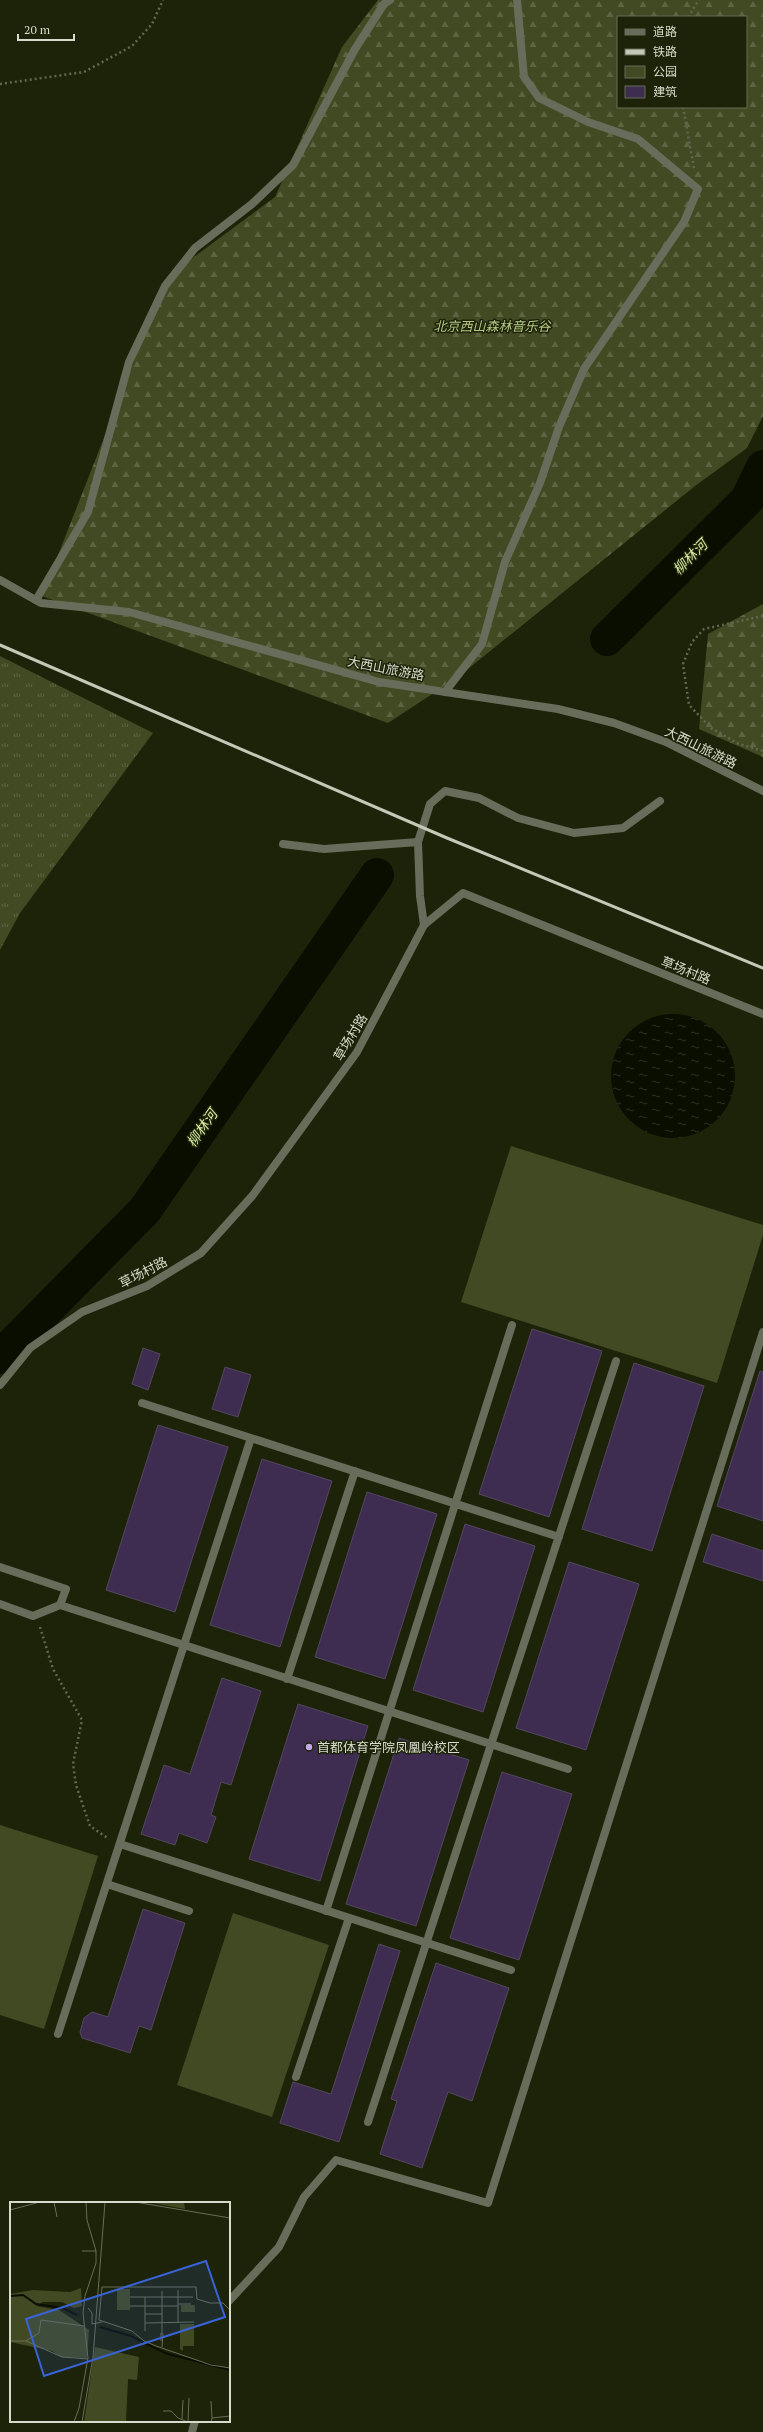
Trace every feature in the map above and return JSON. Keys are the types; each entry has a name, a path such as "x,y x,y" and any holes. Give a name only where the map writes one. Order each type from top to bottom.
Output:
{"street":[{"path":"36,600 88,512 129,362 165,286 195,248 252,204 293,165 355,49 384,4 390,0"},
{"path":"445,692 482,644 505,562 540,484 559,427 584,369 684,222 698,188 638,139 588,122 539,98 524,77 517,0"},
{"name":"大西山旅游路","path":"0,580 41,603 129,612 379,682 558,709 614,723 666,742 763,791"},
{"path":"424,925 420,896 418,842 430,804 445,791 479,798 518,818 574,833 623,828 660,801"},
{"path":"283,844 324,850 418,842"},
{"name":"草场村路","path":"0,1385 30,1348 82,1312 147,1286 201,1253 253,1195 357,1052 424,925 463,893 763,1014"},
{"path":"326,1911 512,1325"},
{"path":"230,2300 280,2247 304,2197 336,2160 488,2203 763,1332"},
{"path":"368,2122 616,1361"},
{"path":"142,1403 559,1537"},
{"path":"58,2034 251,1438"},
{"path":"287,1679 355,1471"},
{"path":"0,1567 66,1589 60,1605"},
{"path":"0,1604 33,1616 60,1605 568,1769"},
{"path":"120,1844 511,1970"},
{"path":"107,1884 189,1911"},
{"path":"296,2077 349,1918"},
{"path":"192,2432 195,2422"}],"path":[{"path":"0,84 84,72 132,46 152,24 163,0"},
{"path":"689,16 699,0"},
{"path":"683,108 698,188"},
{"path":"763,616 704,629 692,642 683,664 690,705 711,728 739,744 763,751"},
{"path":"37,1615 54,1669 82,1720 73,1764 76,1785 90,1826 105,1838 120,1844"}],"green space":[{"name":"北京西山森林音乐谷","path":"378,0 763,0 763,416 747,448 695,486 458,677 388,723 42,596 167,277 275,197 342,47"},
{"path":"763,604 763,757 699,729 708,634"},
{"path":"0,656 153,733 20,913 0,950"},
{"path":"511,1146 763,1225 763,1235 717,1383 461,1302"},
{"path":"0,1825 98,1856 44,2029 0,2015"},
{"path":"233,1913 329,1945 272,2117 177,2085"}],"water":[{"path":"673,1014 697,1019 717,1032 730,1052 735,1076 730,1100 717,1120 697,1133 673,1138 649,1133 629,1120 616,1100 611,1076 616,1052 629,1032 649,1019"}],"building":[{"path":"532,1329 602,1351 549,1517 479,1494"},
{"path":"143,1348 160,1354 148,1390 132,1384"},
{"path":"634,1363 704,1386 652,1551 582,1529"},
{"path":"225,1367 251,1375 238,1417 212,1409"},
{"path":"760,1371 763,1372 763,1521 717,1506"},
{"path":"158,1425 228,1447 175,1612 106,1590"},
{"path":"262,1459 332,1481 280,1647 210,1625"},
{"path":"367,1492 437,1514 385,1679 315,1657"},
{"path":"465,1524 535,1546 483,1712 413,1690"},
{"path":"712,1534 763,1551 763,1581 703,1562"},
{"path":"569,1562 639,1584 586,1750 516,1728"},
{"path":"222,1678 261,1691 231,1785 221,1782 211,1815 216,1817 207,1843 179,1833 175,1845 141,1834 164,1765 190,1774"},
{"path":"298,1704 368,1726 320,1881 249,1859"},
{"path":"399,1738 469,1760 416,1926 346,1904"},
{"path":"502,1772 572,1794 519,1960 450,1938"},
{"path":"143,1909 185,1923 151,2030 139,2026 130,2053 82,2038 80,2032 84,2018 92,2012 108,2017"},
{"path":"379,1944 400,1951 339,2142 280,2123 293,2082 331,2094"},
{"path":"436,1963 509,1988 472,2101 448,2092 422,2168 380,2154 397,2101 391,2099"}],"waterway":[{"name":"柳林河","path":"607,639 747,500 763,467"},
{"name":"柳林河","path":"0,1357 145,1210 377,875"}],"railway":[{"path":"0,645 447,838 763,968"}],"place":[{"name":"首都体育学院凤凰岭校区","path":"309,1747"}]}
